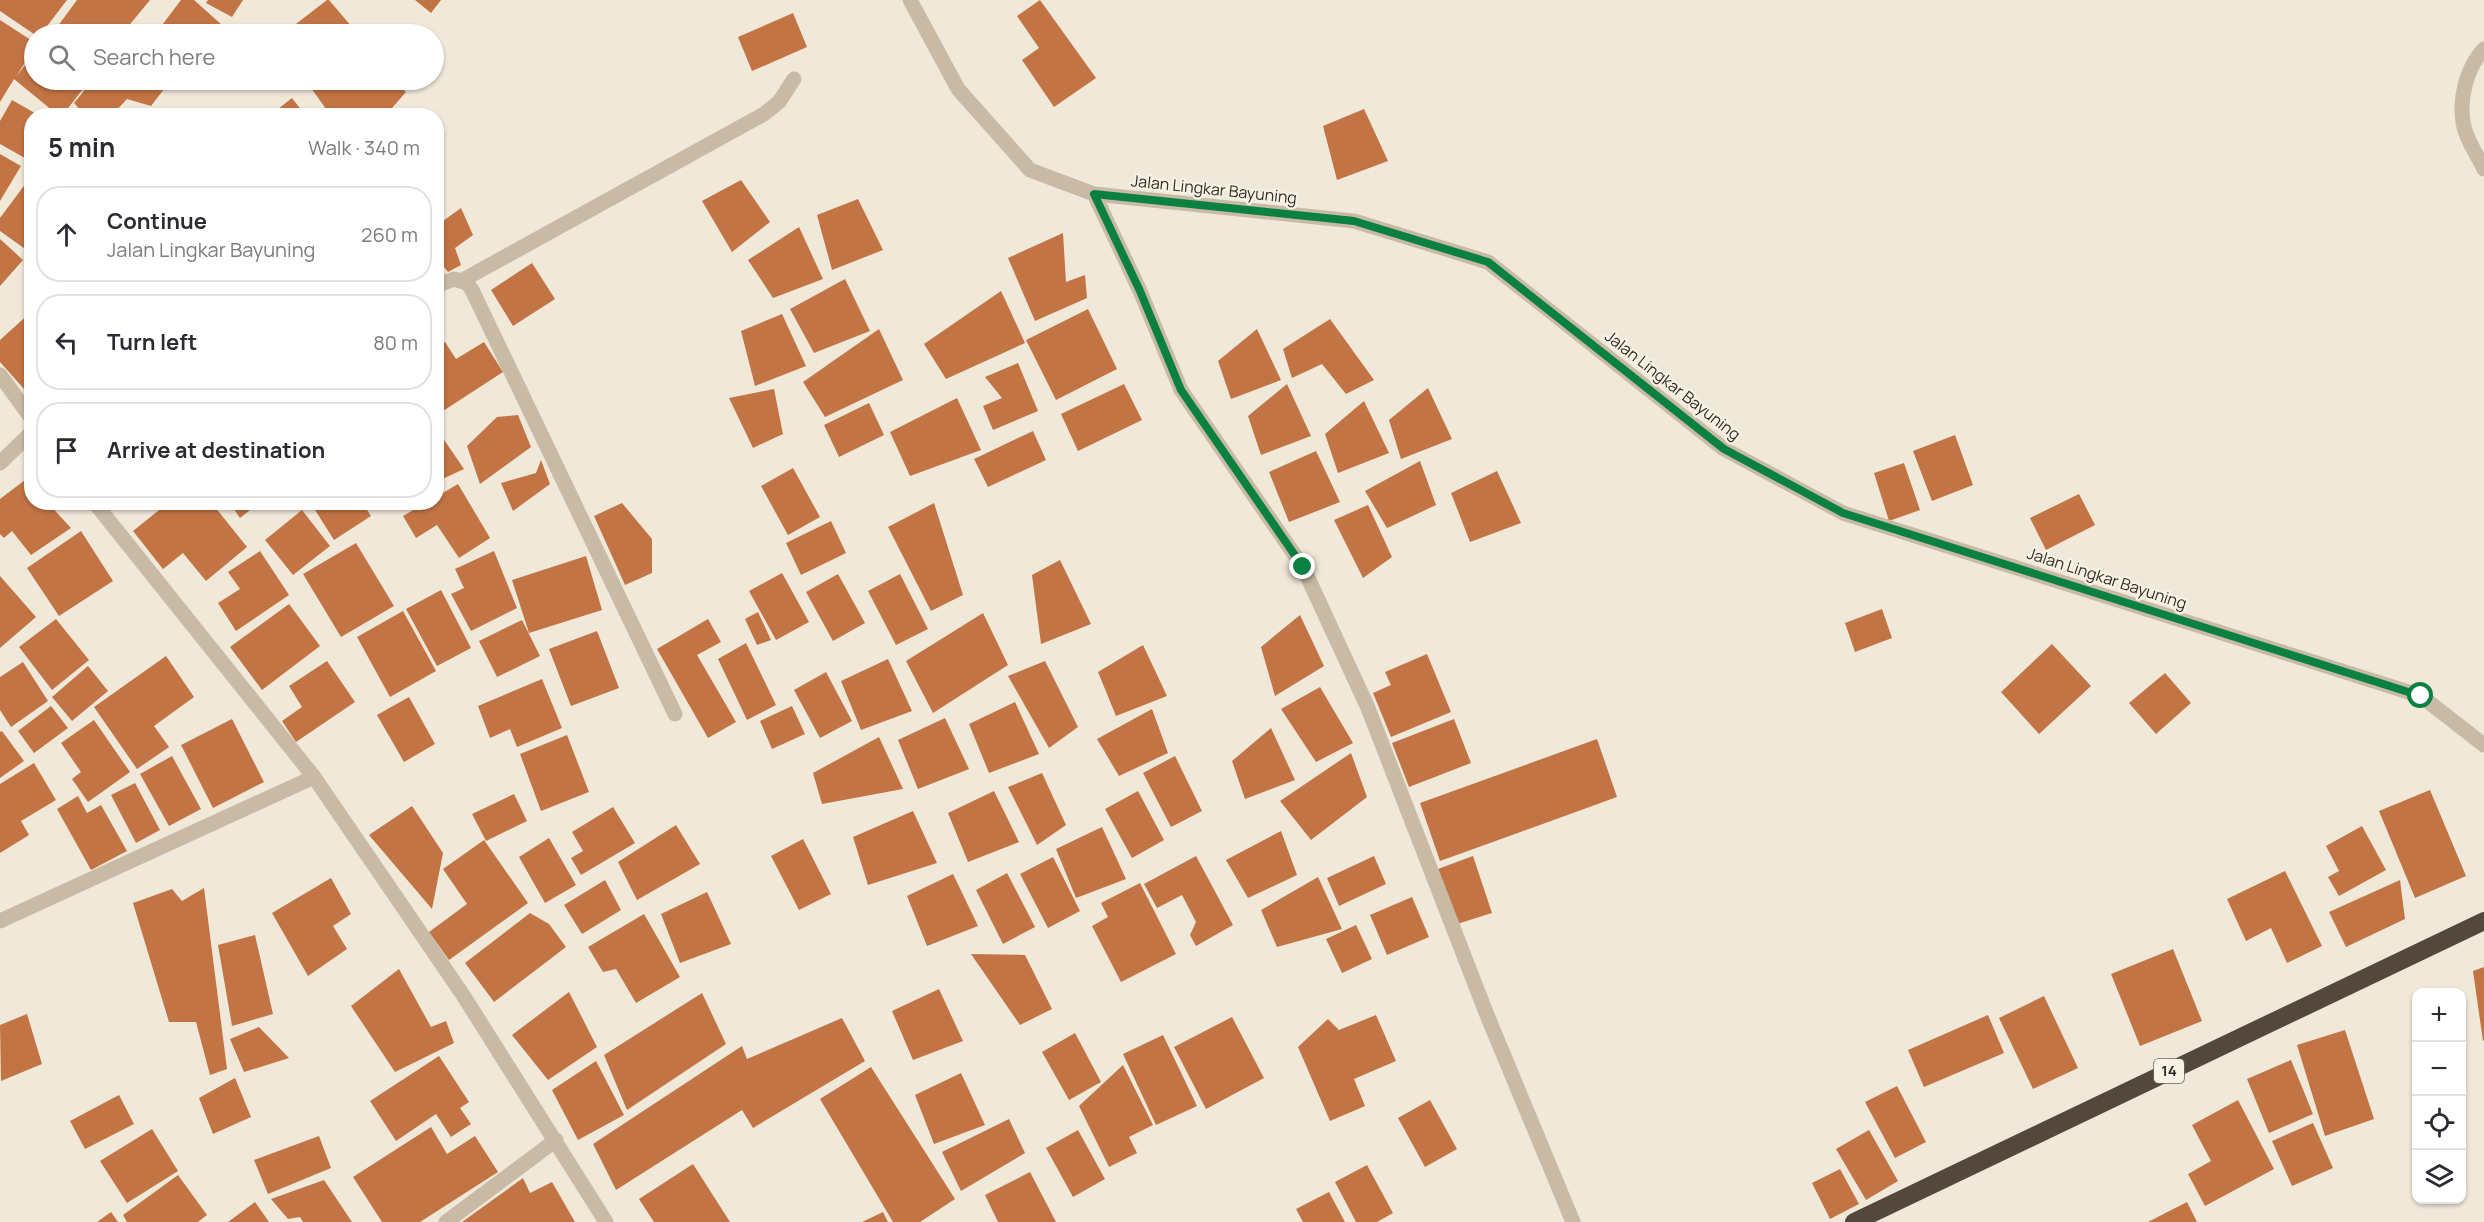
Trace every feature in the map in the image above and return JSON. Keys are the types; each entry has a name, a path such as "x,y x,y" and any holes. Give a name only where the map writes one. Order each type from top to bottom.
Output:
{"highway":[{"name":"14","path":"1854,1222 2484,921"}],"street":[{"name":"Jalan Lingkar Bayuning","path":"910,0 958,89 1030,170 1094,194 1354,221 1488,262 1724,449 1843,513 2421,696 2484,745"},
{"path":"2484,48 2476,57 2463,89 2464,127 2484,169"},
{"path":"461,281 764,114 779,102 794,80"},
{"path":"1094,194 1140,291 1181,390 1303,567 1368,708 1487,1015 1573,1222"},
{"path":"444,282 461,281 472,290 675,714"},
{"path":"0,375 24,408"},
{"path":"0,463 24,440"},
{"path":"103,510 314,777 463,995 606,1222"},
{"path":"0,921 314,777"},
{"path":"446,1222 556,1140"}],"building":[{"path":"0,0 67,0 49,24 24,24 24,27 0,11"},
{"path":"77,0 150,0 130,24 59,24"},
{"path":"181,0 194,0 221,24 163,24"},
{"path":"208,0 243,0 232,17 206,3"},
{"path":"327,0 349,24 296,24"},
{"path":"415,0 441,0 431,13"},
{"path":"1040,0 1096,78 1054,107 1022,60 1039,48 1017,16"},
{"path":"793,13 807,47 752,71 738,37"},
{"path":"0,20 24,36 24,64 16,77 24,66 24,87 14,79 0,102"},
{"path":"27,90 82,90 68,108 49,108"},
{"path":"85,90 163,90 151,106 127,99 119,108 79,108 74,103"},
{"path":"313,90 404,90 406,92 392,108 325,108"},
{"path":"292,98 300,108 279,108"},
{"path":"12,100 26,108 24,108 24,158 0,144 0,121"},
{"path":"1364,109 1388,161 1337,180 1323,126"},
{"path":"0,154 21,166 0,201"},
{"path":"741,180 770,222 732,252 702,201"},
{"path":"24,186 24,248 0,231 0,218"},
{"path":"858,199 883,250 832,270 817,215"},
{"path":"461,208 473,235 455,248 461,265 448,272 444,267 444,220"},
{"path":"799,227 823,279 773,298 748,260"},
{"path":"1063,233 1066,282 1085,275 1087,298 1035,321 1008,258"},
{"path":"0,239 23,260 0,286"},
{"path":"532,263 555,299 513,326 491,290"},
{"path":"845,279 870,331 814,353 790,309"},
{"path":"1001,291 1025,343 946,379 924,344"},
{"path":"1088,309 1117,369 1056,400 1026,340"},
{"path":"782,314 806,366 755,386 741,331"},
{"path":"24,318 24,389 0,362 0,340"},
{"path":"1330,319 1374,380 1346,394 1322,364 1292,378 1283,349"},
{"path":"879,329 903,380 825,417 803,382"},
{"path":"1257,329 1281,380 1231,399 1218,361"},
{"path":"484,342 503,372 444,410 444,343 456,359"},
{"path":"1018,363 1038,411 993,430 983,406 1002,398 985,377"},
{"path":"1124,384 1142,420 1078,451 1061,414"},
{"path":"1287,384 1311,436 1261,455 1248,416"},
{"path":"1428,388 1452,439 1401,459 1389,420"},
{"path":"774,389 783,434 753,448 729,398"},
{"path":"957,398 981,450 910,476 890,432"},
{"path":"1364,401 1389,453 1338,473 1325,434"},
{"path":"869,403 884,435 839,457 824,425"},
{"path":"518,415 531,447 480,484 467,446 497,417"},
{"path":"1033,431 1046,460 988,487 974,459"},
{"path":"1955,435 1973,485 1932,501 1913,451"},
{"path":"444,440 464,469 444,478"},
{"path":"1316,451 1340,502 1289,522 1269,472"},
{"path":"541,460 550,484 513,511 501,483 536,473"},
{"path":"1420,461 1436,505 1387,528 1365,491"},
{"path":"1904,463 1920,510 1889,521 1874,473"},
{"path":"793,468 820,517 788,535 761,486"},
{"path":"1497,471 1521,523 1470,542 1451,493"},
{"path":"24,481 24,510 54,510 71,528 31,555 12,531 4,538 0,534 0,499"},
{"path":"458,484 490,538 459,558 437,525 416,538 403,516 413,510 444,510 444,492"},
{"path":"2079,494 2095,525 2046,550 2030,518"},
{"path":"622,503 652,539 652,573 625,585 594,516"},
{"path":"934,503 963,595 931,611 888,527"},
{"path":"1368,505 1392,557 1363,578 1334,520"},
{"path":"159,510 217,510 247,547 206,581 183,553 163,569 133,531"},
{"path":"234,510 250,510 240,518"},
{"path":"302,510 330,546 293,575 265,540"},
{"path":"315,510 367,510 371,516 334,540"},
{"path":"831,521 846,553 801,575 786,543"},
{"path":"81,531 113,581 59,616 27,568"},
{"path":"356,543 394,606 341,637 303,574"},
{"path":"260,551 289,595 236,631 218,603 240,589 228,572"},
{"path":"494,551 517,608 471,631 451,594 464,588 455,569"},
{"path":"586,556 602,610 529,633 512,580"},
{"path":"1060,560 1091,624 1041,644 1032,575"},
{"path":"782,573 809,622 776,640 749,591"},
{"path":"838,574 865,623 833,641 806,592"},
{"path":"900,574 928,629 896,645 868,591"},
{"path":"0,576 36,617 0,648"},
{"path":"441,590 471,648 437,666 406,609"},
{"path":"289,604 320,646 262,690 230,647"},
{"path":"1882,609 1892,638 1855,652 1845,623"},
{"path":"403,611 436,671 390,697 357,637"},
{"path":"758,612 771,640 757,645 745,619"},
{"path":"983,613 1008,665 933,713 906,661"},
{"path":"1300,615 1324,666 1275,696 1261,647"},
{"path":"56,619 89,660 52,690 19,647"},
{"path":"708,619 721,642 697,655 736,722 708,738 657,649"},
{"path":"522,620 540,656 497,677 479,641"},
{"path":"597,631 619,688 571,706 549,649"},
{"path":"746,643 776,705 747,720 718,659"},
{"path":"2052,644 2091,686 2039,734 2001,692"},
{"path":"1143,645 1167,696 1116,716 1098,672"},
{"path":"1427,654 1451,712 1391,737 1373,693 1391,685 1385,672"},
{"path":"166,656 194,697 154,726 169,747 137,769 94,707"},
{"path":"888,659 912,711 861,730 841,681"},
{"path":"327,661 355,702 296,742 282,721 302,707 289,686"},
{"path":"1045,661 1078,727 1049,748 1008,676"},
{"path":"23,662 48,701 11,727 0,710 0,677"},
{"path":"88,666 108,691 72,721 52,697"},
{"path":"826,672 852,721 820,738 794,690"},
{"path":"2165,673 2191,703 2156,734 2129,703"},
{"path":"542,679 562,728 517,747 510,729 490,738 478,706"},
{"path":"1320,687 1353,743 1316,762 1281,709"},
{"path":"409,697 435,744 404,762 377,715"},
{"path":"1015,702 1039,754 989,773 969,724"},
{"path":"51,706 68,728 34,753 18,731"},
{"path":"792,706 805,734 772,749 760,721"},
{"path":"1152,709 1168,753 1119,776 1097,739"},
{"path":"945,718 969,769 918,789 898,740"},
{"path":"232,719 264,782 213,808 181,745"},
{"path":"1454,719 1471,763 1409,787 1392,743"},
{"path":"94,720 130,772 88,802 72,779 81,772 61,743"},
{"path":"1271,728 1295,780 1245,799 1232,761"},
{"path":"2,731 24,761 0,778 0,732"},
{"path":"567,735 589,792 541,811 520,754"},
{"path":"879,737 903,789 822,804 813,773"},
{"path":"1597,739 1617,797 1440,861 1420,803"},
{"path":"1351,753 1367,797 1311,840 1280,801"},
{"path":"172,756 201,809 169,826 140,774"},
{"path":"1175,756 1202,811 1171,827 1143,773"},
{"path":"34,763 56,800 21,821 29,835 0,853 0,784"},
{"path":"1042,773 1066,825 1037,845 1008,787"},
{"path":"135,783 160,830 136,843 111,795"},
{"path":"2430,790 2466,876 2415,898 2379,811"},
{"path":"994,791 1019,842 968,862 948,813"},
{"path":"1138,791 1164,840 1132,858 1105,809"},
{"path":"514,794 527,821 486,841 472,814"},
{"path":"78,796 87,813 101,805 127,851 91,870 57,809"},
{"path":"412,806 443,853 432,909 369,835"},
{"path":"613,807 635,843 581,875 571,858 583,851 572,832"},
{"path":"913,811 937,863 868,885 853,837"},
{"path":"676,825 700,864 637,900 618,862"},
{"path":"2362,826 2386,870 2339,896 2328,877 2339,871 2326,846"},
{"path":"1102,827 1126,879 1076,898 1056,849"},
{"path":"1281,831 1297,875 1248,898 1226,860"},
{"path":"549,838 576,885 545,903 519,857"},
{"path":"803,839 831,894 799,910 771,856"},
{"path":"484,840 528,903 449,960 429,932 467,904 443,869"},
{"path":"1196,856 1233,925 1196,946 1190,935 1196,922 1182,895 1157,908 1144,884"},
{"path":"1374,856 1386,884 1339,906 1327,878"},
{"path":"1473,856 1492,913 1457,924 1438,869"},
{"path":"1053,857 1080,911 1048,928 1020,874"},
{"path":"2285,871 2322,946 2287,963 2271,928 2246,941 2227,899"},
{"path":"1007,873 1035,927 1003,944 976,890"},
{"path":"953,874 978,926 927,946 907,896"},
{"path":"1318,877 1342,929 1277,947 1261,910"},
{"path":"331,878 351,914 333,926 347,949 308,976 272,913"},
{"path":"605,880 621,910 582,934 564,905"},
{"path":"2400,880 2405,919 2346,947 2329,912"},
{"path":"1140,883 1176,954 1121,982 1092,926 1108,917 1101,903"},
{"path":"204,888 227,1069 210,1075 196,1022 169,1022 133,903 172,889 182,901"},
{"path":"707,892 731,944 680,963 661,914"},
{"path":"1412,897 1429,937 1387,955 1370,915"},
{"path":"530,913 549,924 566,947 494,1002 465,963"},
{"path":"644,914 680,977 636,1003 616,969 603,972 588,947"},
{"path":"1356,925 1372,959 1342,973 1326,939"},
{"path":"255,935 273,1014 232,1026 218,945"},
{"path":"2173,949 2202,1021 2140,1046 2111,974"},
{"path":"971,954 1025,955 1052,1009 1020,1025"},
{"path":"2484,967 2484,1040 2483,1041 2473,971"},
{"path":"399,969 431,1027 446,1021 454,1043 395,1072 351,1006"},
{"path":"939,989 963,1041 913,1060 892,1011"},
{"path":"569,992 597,1047 548,1080 512,1035"},
{"path":"702,993 726,1044 627,1110 604,1055"},
{"path":"2044,996 2078,1068 2033,1089 1999,1018"},
{"path":"27,1014 42,1064 1,1081 0,1025"},
{"path":"1376,1015 1396,1061 1354,1079 1365,1106 1330,1121 1298,1047 1328,1019 1339,1030"},
{"path":"1988,1015 2004,1053 1924,1087 1908,1050"},
{"path":"1232,1017 1264,1078 1206,1109 1174,1047"},
{"path":"842,1018 865,1061 753,1128 742,1110 616,1190 593,1144 742,1046 747,1059"},
{"path":"259,1027 289,1058 244,1072 230,1039"},
{"path":"2345,1030 2374,1119 2325,1136 2297,1045"},
{"path":"1075,1033 1101,1082 1069,1100 1042,1052"},
{"path":"1163,1035 1197,1106 1156,1125 1123,1054"},
{"path":"439,1056 469,1102 460,1108 471,1124 451,1137 436,1114 396,1141 370,1101"},
{"path":"2291,1060 2313,1114 2269,1133 2247,1079"},
{"path":"596,1061 624,1115 578,1140 552,1090"},
{"path":"1123,1065 1153,1125 1129,1137 1137,1153 1109,1167 1079,1106"},
{"path":"871,1067 955,1199 920,1222 893,1222 820,1099"},
{"path":"961,1073 985,1125 934,1144 915,1095"},
{"path":"235,1078 251,1117 213,1134 199,1098"},
{"path":"1897,1086 1926,1142 1895,1158 1865,1102"},
{"path":"119,1095 134,1124 85,1149 70,1121"},
{"path":"1430,1100 1457,1149 1425,1167 1398,1118"},
{"path":"2238,1100 2274,1169 2205,1206 2188,1174 2211,1161 2192,1125"},
{"path":"1009,1119 1025,1153 961,1191 942,1152"},
{"path":"2313,1123 2333,1168 2292,1186 2272,1141"},
{"path":"431,1127 447,1154 475,1136 498,1172 420,1222 382,1222 353,1177"},
{"path":"152,1129 178,1171 127,1203 100,1161"},
{"path":"1078,1130 1105,1179 1073,1197 1046,1148"},
{"path":"1869,1130 1898,1181 1866,1200 1836,1149"},
{"path":"319,1136 331,1168 268,1194 254,1160"},
{"path":"693,1164 730,1222 654,1222 639,1199"},
{"path":"1367,1165 1393,1213 1377,1222 1356,1222 1335,1182"},
{"path":"1840,1169 1859,1204 1830,1219 1812,1183"},
{"path":"1030,1172 1056,1222 998,1222 985,1195"},
{"path":"178,1175 207,1215 198,1222 127,1222 123,1215"},
{"path":"523,1178 530,1193 552,1182 575,1222 462,1222"},
{"path":"324,1180 352,1222 303,1222 300,1217 288,1219 271,1199"},
{"path":"1329,1192 1345,1222 1303,1222 1296,1209"},
{"path":"255,1202 269,1222 228,1222"},
{"path":"2187,1202 2197,1222 2148,1222"},
{"path":"111,1212 118,1222 97,1222"},
{"path":"883,1212 888,1222 862,1222"}],"route":[{"path":"1303,567 1181,390 1140,291 1094,194 1354,221 1488,262 1724,449 1843,513 2421,696"}]}
